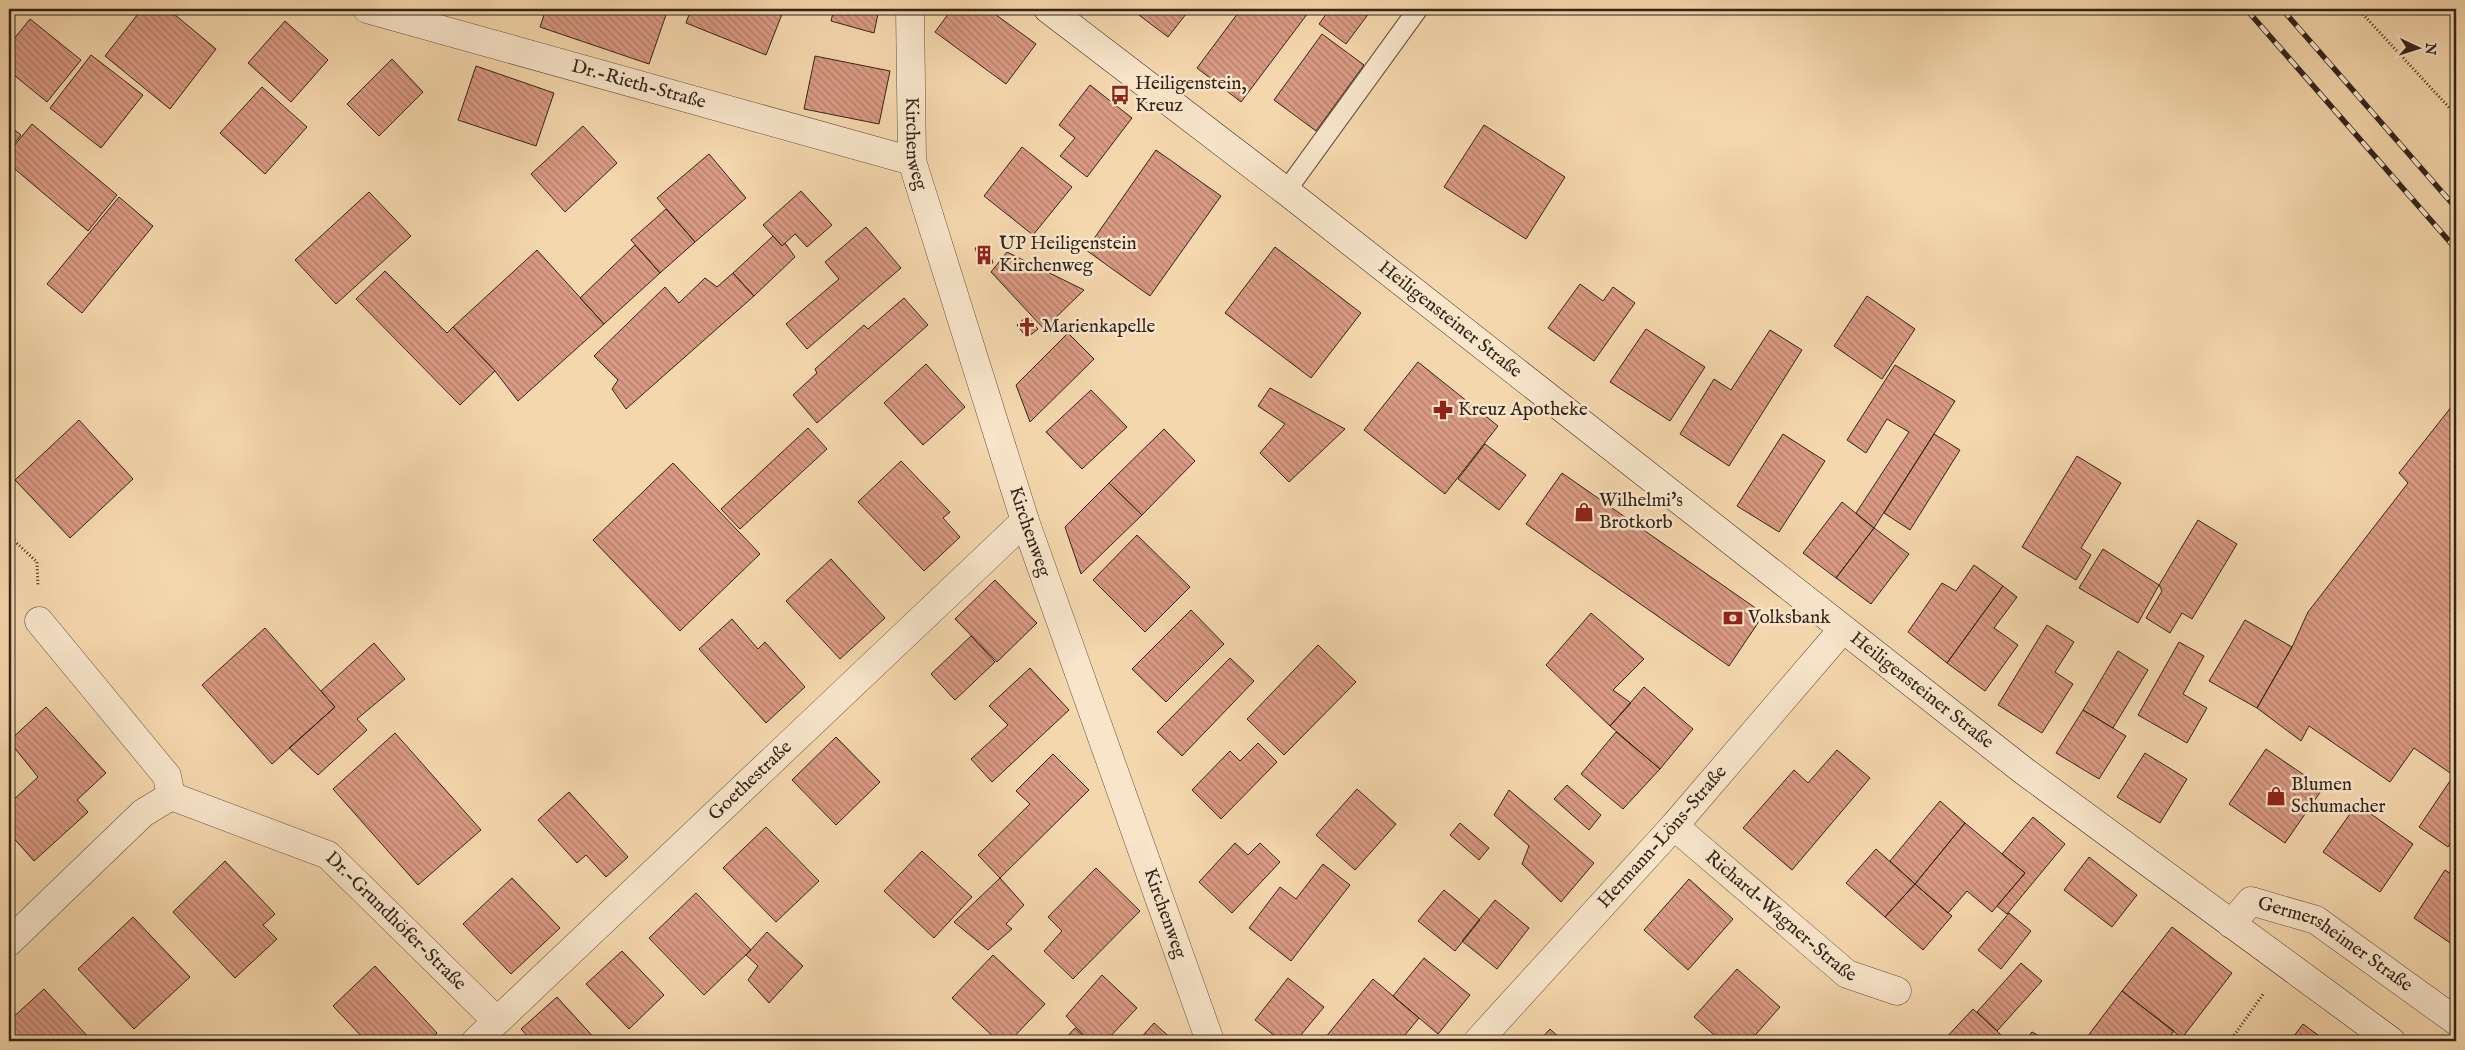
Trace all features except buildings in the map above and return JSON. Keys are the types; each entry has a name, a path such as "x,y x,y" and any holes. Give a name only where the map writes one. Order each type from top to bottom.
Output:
{"street":[{"name":"Dr.-Rieth-Straße","path":"367,9 912,161"},
{"name":"Kirchenweg","path":"910,9 912,161 1025,521 1210,1041"},
{"name":"Heiligensteiner Straße","path":"1048,9 1286,191 2024,771 2231,924"},
{"name":"Goethestraße","path":"476,1041 1025,521"},
{"path":"9,942 143,813 171,796 167,776 38,621"},
{"name":"Hermann-Löns-Straße","path":"1478,1041 1674,826 1843,629"},
{"name":"Dr.-Grundhöfer-Straße","path":"171,796 328,855 497,1021"},
{"name":"Richard-Wagner-Straße","path":"1674,826 1847,974 1897,991"},
{"name":"Germersheimer Straße","path":"2391,1041 2231,924 2251,901 2316,920 2456,1022"}],"lane":[{"path":"1286,191 1418,9"}],"path":[{"path":"2358,9 2456,115"},
{"path":"9,536 37,562 38,621"},
{"path":"2230,1041 2285,964"}],"railway":[{"path":"2246,9 2456,249"},
{"path":"2282,9 2456,208"}],"place":[{"name":"Heiligenstein, Kreuz","path":"1120,95"},
{"name":"UP Heiligenstein Kirchenweg","path":"984,255"},
{"name":"Marienkapelle","path":"1027,327"},
{"name":"Kreuz Apotheke","path":"1443,410"},
{"name":"Wilhelmi's Brotkorb","path":"1584,512"},
{"name":"Volksbank","path":"1733,618"},
{"name":"Blumen Schumacher","path":"2276,796"}]}
